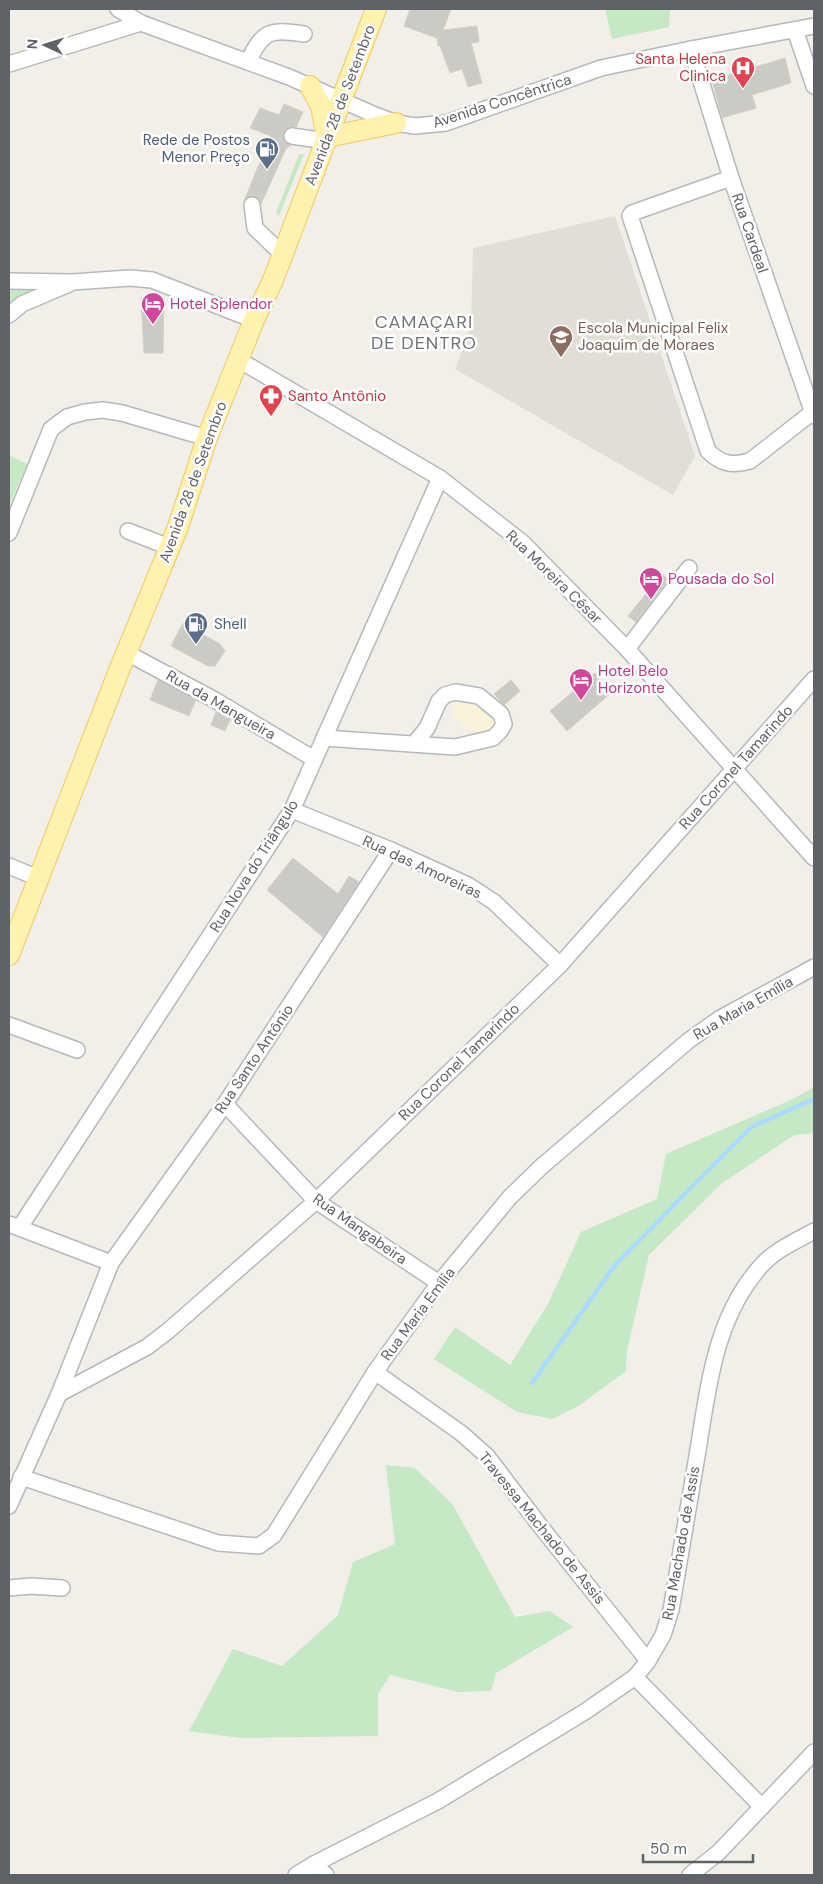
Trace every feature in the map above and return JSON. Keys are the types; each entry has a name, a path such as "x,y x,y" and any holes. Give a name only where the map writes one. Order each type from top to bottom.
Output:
{"main road":[{"name":"Avenida 28 de Setembro","path":"9,955 118,673 178,527 207,438 254,320 283,255 376,9"},
{"path":"310,86 321,106 327,139 396,123"}],"street":[{"name":"Avenida Concêntrica","path":"118,9 141,23 310,86 396,123 415,126 446,123 600,68 814,26"},
{"path":"9,64 141,23"},
{"path":"795,30 814,86"},
{"path":"248,62 257,44 267,33 285,31 304,34"},
{"name":"Rua Cardeal","path":"691,49 731,178 814,413"},
{"path":"292,136 327,139"},
{"path":"731,178 632,213 630,216 708,450 715,458 728,464 750,461 814,413"},
{"path":"252,205 255,228 283,255"},
{"path":"9,280 72,282 130,278 152,280 254,320"},
{"path":"9,315 22,304 72,282"},
{"name":"Rua Moreira César","path":"239,360 440,478 523,543 627,649 814,858"},
{"path":"9,533 51,429 67,417 103,410 122,413 207,438"},
{"name":"Rua Nova do Triângulo","path":"15,1225 292,810 440,478"},
{"path":"128,531 169,547"},
{"path":"627,649 689,568"},
{"name":"Rua da Mangueira","path":"127,652 213,699 314,760"},
{"name":"Rua Coronel Tamarindo","path":"59,1394 147,1346 168,1331 316,1201 560,965 814,679"},
{"path":"324,738 455,747 483,742 493,738 504,724 501,714 478,696 455,692 445,695 439,701 437,709 422,736 414,744"},
{"name":"Rua das Amoreiras","path":"292,810 391,850 468,885 494,902 560,965"},
{"name":"Rua Santo Antônio","path":"9,1506 59,1394 111,1263 225,1104 391,850"},
{"path":"9,866 38,878"},
{"name":"Rua Maria Emília","path":"21,1477 218,1543 259,1546 274,1536 375,1372 439,1283 510,1197 688,1041 719,1019 814,967"},
{"path":"9,1025 77,1050"},
{"name":"Rua Mangabeira","path":"225,1104 316,1201 439,1283"},
{"path":"15,1225 111,1263"},
{"name":"Rua Machado de Assis","path":"296,1875 438,1801 586,1711 636,1677 663,1635 671,1610 710,1380 724,1326 747,1283 761,1264 778,1250 814,1231"},
{"name":"Travessa Machado de Assis","path":"375,1372 461,1433 487,1456 648,1661"},
{"path":"9,1588 30,1586 62,1588"},
{"path":"636,1677 762,1807"},
{"path":"690,1875 718,1852 812,1758"},
{"path":"314,1864 326,1875"}],"shaded area":[{"name":"Escola Municipal Felix Joaquim de Moraes","path":"615,216 695,456 673,495 455,369 471,324 473,248"}],"green space":[{"path":"605,9 670,9 669,27 612,39"},
{"path":"299,154 304,154 279,216 276,213"},
{"path":"9,284 62,284 20,296 9,308"},
{"path":"9,455 27,464 9,506"},
{"path":"814,1087 814,1133 794,1135 721,1184 649,1255 627,1351 626,1371 577,1407 552,1419 517,1412 434,1359 455,1327 510,1365 548,1304 581,1232 657,1199 666,1154 793,1099"},
{"path":"386,1465 415,1468 453,1505 515,1617 550,1611 573,1627 496,1673 491,1691 458,1692 390,1675 378,1694 378,1736 240,1738 189,1731 233,1649 282,1666 338,1615 353,1562 395,1544"}],"sand":[{"path":"456,700 495,713 499,720 488,733 466,729 457,718 452,721"}],"building":[{"path":"410,9 451,9 443,30 477,26 479,42 471,43 482,83 468,87 462,69 450,73 440,46 438,46 437,38 404,26"},
{"name":"Santa Helena Clinica","path":"785,58 791,83 752,95 756,108 722,118 712,80"},
{"name":"Rede de Postos Menor Preço","path":"284,104 303,112 296,127 289,127 284,131 283,139 288,144 261,204 255,196 250,196 244,201 271,136 250,128 260,108 279,115"},
{"name":"Hotel Splendor","path":"141,298 164,298 163,353 144,353"},
{"path":"662,574 668,579 636,622 628,616"},
{"name":"Shell","path":"183,623 220,644 225,651 215,666 208,666 171,646"},
{"name":"Hotel Belo Horizonte","path":"595,673 612,692 567,731 550,711"},
{"path":"158,680 196,700 189,716 150,700"},
{"path":"511,680 520,691 504,705 494,694"},
{"path":"216,712 230,720 225,731 211,725"},
{"path":"293,858 338,894 349,876 359,882 323,937 267,890"}],"waterway":[{"path":"532,1383 615,1265 751,1127 814,1099"}],"tunnel":[{"path":"252,205 271,157 283,141 292,136"}],"place":[{"name":"Santa Helena Clinica","path":"743,89"},
{"name":"Rede de Postos Menor Preço","path":"267,170"},
{"name":"Hotel Splendor","path":"153,325"},
{"name":"Escola Municipal Felix Joaquim de Moraes","path":"561,358"},
{"name":"Santo Antônio","path":"271,417"},
{"name":"Pousada do Sol","path":"651,600"},
{"name":"Shell","path":"196,645"},
{"name":"Hotel Belo Horizonte","path":"581,701"}],"district":[{"name":"CAMAÇARI DE DENTRO","path":"424,332"}]}
